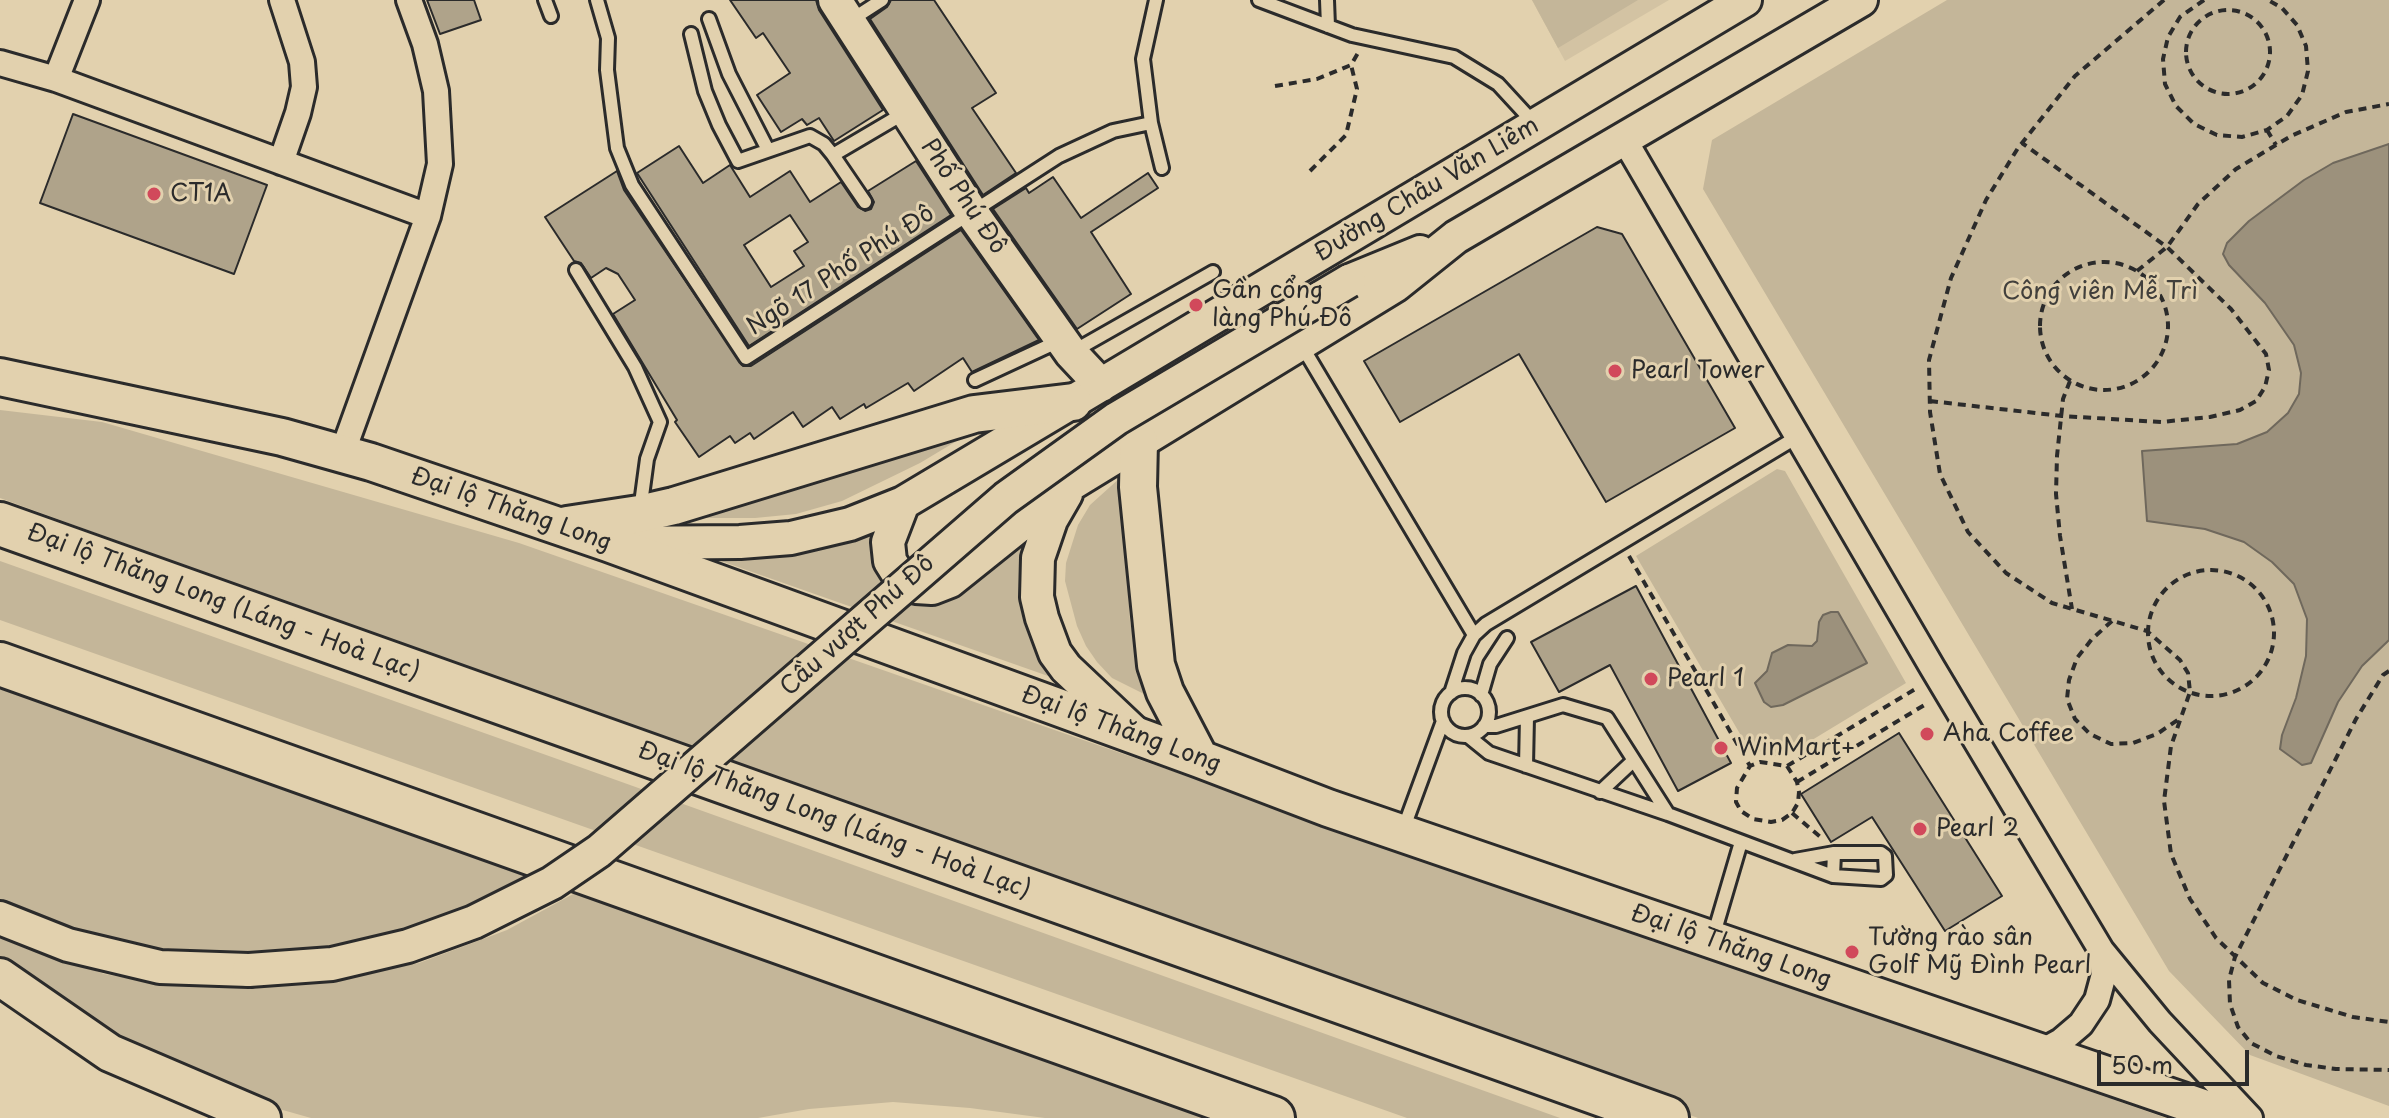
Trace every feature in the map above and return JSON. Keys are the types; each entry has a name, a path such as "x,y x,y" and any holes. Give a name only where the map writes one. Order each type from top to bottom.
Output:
{"highway":[{"name":"Đại lộ Thăng Long (Láng - Hoà Lạc)","path":"0,524 1667,1118"},
{"path":"0,664 1273,1118"}],"main road":[{"name":"Đường Châu Văn Liêm","path":"608,543 740,542 791,538 850,524 903,503 1536,125 1708,15 1745,0"},
{"path":"903,503 888,542 890,561 900,577 916,587 932,588 950,581 1071,484 1396,285 1456,237 1861,0"},
{"name":"Phố Phú Đô","path":"842,11 972,213 1066,346 1087,393"},
{"name":"Cầu vượt Phú Đô","path":"0,918 68,945 160,967 249,970 332,964 408,946 474,922 552,883 599,851 1006,498 1116,419 1349,281 1456,237"},
{"name":"Đại lộ Thăng Long","path":"7,374 53,390 146,406 282,437 558,526 1328,808 2232,1118"},
{"path":"558,526 639,514 738,487 974,414 1087,393"},
{"path":"1139,441 1138,487 1156,665 1165,692 1200,759"},
{"path":"1071,484 1051,520 1038,558 1037,597 1042,618 1055,653 1066,668 1140,738"},
{"path":"0,977 110,1053 262,1118"}],"street":[{"path":"56,79 87,0"},
{"path":"281,162 304,87 302,62 282,0"},
{"path":"342,454 428,216 440,164 436,91 425,44 409,0"},
{"path":"0,63 56,79 428,216"},
{"path":"1624,139 2101,950 2160,1022 2250,1118"},
{"path":"2041,1052 2061,1041 2081,1024 2097,1000 2104,974 2101,950"}],"lane":[{"path":"545,0 551,16"},
{"name":"Ngõ 17 Phố Phú Đô","path":"597,0 608,38 607,70 617,148 632,185 746,358 972,213"},
{"path":"842,11 882,0"},
{"path":"1156,0 1143,59 1151,123 1162,168"},
{"path":"1259,0 1366,38 1454,57 1498,84 1536,125"},
{"path":"1327,0 1328,26"},
{"path":"709,19 729,74 768,150"},
{"path":"691,34 705,91 738,161 810,136 824,144 865,202"},
{"path":"833,155 906,112"},
{"path":"972,213 1069,151 1113,131 1151,123"},
{"path":"576,270 635,367 660,422 647,459 639,514"},
{"path":"975,380 1066,346 1213,272"},
{"path":"1300,343 1474,635"},
{"path":"1402,833 1443,721 1442,706 1451,693 1464,653 1474,635 1507,611 1797,437"},
{"path":"1481,695 1490,664 1507,638"},
{"path":"1451,693 1466,689 1481,695 1488,709 1484,726"},
{"path":"1468,736 1484,726 1496,726 1565,705 1607,718 1632,762 1668,814"},
{"path":"1526,766 1527,717"},
{"path":"1443,721 1453,732 1468,736 1489,753 1668,814 1833,876 1881,879 1886,875 1885,856 1881,853 1836,853 1792,860"},
{"path":"1600,792 1632,762"},
{"path":"1712,940 1741,842"},
{"path":"1833,876 1836,853"}],"path":[{"path":"2164,0 2075,76 2022,143 1986,200 1951,278 1929,360 1930,401 1940,474 1968,532 2006,573 2052,603 2147,631 2180,660 2188,673 2190,692 2171,746 2164,801 2171,854 2190,899 2216,938 2263,983 2297,1000 2353,1017 2389,1022"},
{"path":"2207,15 2201,0 2180,17 2168,37 2163,59 2165,84 2176,106 2194,124 2217,135 2242,137 2267,130 2287,116 2302,95 2308,71 2306,46 2297,25 2282,8 2268,0"},
{"path":"2224,9 2238,10 2251,16 2268,36 2271,50 2263,76 2240,93 2211,91 2199,83 2191,72 2186,58 2186,44 2191,31 2207,15 2224,9"},
{"path":"1275,86 1317,79 1351,65 1366,38"},
{"path":"1310,171 1346,135 1357,89 1351,65"},
{"path":"2137,271 2167,247 2198,204 2236,169 2276,145 2346,112 2389,104"},
{"path":"2267,130 2276,145"},
{"path":"1930,401 2062,416 2161,422 2210,417 2240,410 2256,401 2265,387 2269,370 2266,354 2231,309 2167,247 2022,143"},
{"path":"2102,262 2123,264 2137,271 2158,290 2167,309 2169,331 2164,352 2153,369 2136,383 2116,390 2095,391 2070,381 2058,372 2045,355 2039,335 2040,313 2048,293 2062,277 2080,266 2102,262"},
{"path":"2070,381 2063,399 2056,494 2072,609"},
{"path":"1628,554 1750,766"},
{"path":"2220,569 2240,576 2257,589 2269,606 2275,626 2273,647 2265,667 2250,683 2232,693 2210,696 2190,692 2172,683 2158,668 2150,650 2147,631 2151,610 2162,591 2178,578 2198,570 2220,569"},
{"path":"2112,621 2077,658 2069,680 2067,699 2075,719 2090,734 2111,744 2133,743 2157,734 2179,719"},
{"path":"2389,671 2383,675 2356,719 2235,957 2229,980 2230,1004 2238,1027 2251,1043 2276,1056 2306,1065 2389,1070"},
{"path":"1787,766 1797,782 1798,803 1792,813 1782,820 1771,822 1753,819 1741,811 1736,802 1737,788 1750,766 1760,762 1787,766 1917,688"},
{"path":"1797,782 1926,704"},
{"path":"1792,813 1836,853"}],"shaded area":[{"path":"1532,0 1669,0 1565,61"},
{"path":"2389,144 2389,640 2362,666 2338,702 2311,763 2302,765 2280,749 2306,656 2307,619 2294,584 2272,562 2244,542 2205,529 2147,521 2142,451 2237,444 2267,432 2288,413 2299,394 2301,373 2294,345 2265,303 2229,265 2223,254 2227,243 2249,221 2304,180 2333,163"},
{"path":"1838,612 1867,663 1783,705 1771,707 1764,702 1755,683 1767,671 1772,653 1788,645 1812,646 1817,641 1819,622 1823,615"}],"green space":[{"path":"1532,0 1638,0 1558,48"},
{"name":"Công viên Mễ Trì","path":"1947,0 2389,0 2389,1106 2250,1055 2169,971 1703,189 1712,140"},
{"path":"0,410 102,422 519,543 2166,1118 1698,1118 0,498"},
{"path":"975,430 920,463 842,501 796,514 755,518 687,518"},
{"path":"1777,469 1785,471 1906,683 1789,754 1774,756 1756,750 1743,739 1636,556"},
{"path":"1121,477 1130,622 1148,696 1112,678 1097,662 1077,626 1065,581 1066,563 1078,525 1090,505"},
{"path":"881,524 877,563 879,579 886,591 1028,534 1021,561 1019,592 1025,625 1037,656 1051,677 718,560 718,557 771,556 808,548"},
{"path":"0,561 1560,1118 1407,1118 0,620"},
{"path":"0,689 543,869 489,898 396,932 329,947 237,953 144,947 101,938 0,899"},
{"path":"588,882 1237,1118 1045,1118 893,1102 809,1109 758,1118 311,1118 258,1103 144,1054 0,966 0,934 104,974 166,985 251,988 349,976 419,963 507,930 575,893"}],"building":[{"path":"427,0 474,0 481,20 440,34"},
{"path":"730,0 816,0 819,10 883,110 834,141 819,118 807,125 802,119 781,132 757,95 790,73 763,33 756,38"},
{"path":"891,0 934,0 996,93 972,108 1016,173 983,195 870,19 887,7"},
{"name":"CT1A","path":"73,114 267,185 234,274 40,203"},
{"path":"679,146 703,183 730,165 750,197 790,171 810,202 841,182 858,207 865,211 871,209 874,202 868,191 916,161 951,215 749,346 637,173","holes":["790,215 808,242 794,251 804,266 771,287 744,245"]},
{"path":"617,171 624,190 743,366 751,366 961,230 1039,340 972,372 963,358 914,391 908,383 866,408 864,404 840,419 832,407 803,427 793,412 754,439 750,433 735,443 730,436 699,457 675,422 677,420 613,314 635,300 618,274 606,268 591,278 581,263 574,261 545,217"},
{"path":"1148,173 1158,188 1091,232 1131,294 1077,329 993,209 1026,188 1029,193 1053,177 1081,218"},
{"name":"Pearl Tower","path":"1597,227 1622,234 1735,428 1606,502 1519,354 1400,422 1364,361"},
{"name":"Pearl 1","path":"1636,586 1731,763 1678,791 1610,665 1559,692 1531,642"},
{"name":"Pearl 2","path":"1899,733 2002,896 1945,931 1872,817 1831,842 1801,794"}],"place":[{"name":"CT1A","path":"154,194"},
{"name":"Gần cổng làng Phú Đô","path":"1196,305"},
{"name":"Pearl Tower","path":"1615,371"},
{"name":"Pearl 1","path":"1651,679"},
{"name":"Aha Coffee","path":"1927,734"},
{"name":"WinMart+","path":"1721,748"},
{"name":"Pearl 2","path":"1920,829"},
{"name":"Tường rào sân Golf Mỹ Đình Pearl","path":"1852,952"}]}
